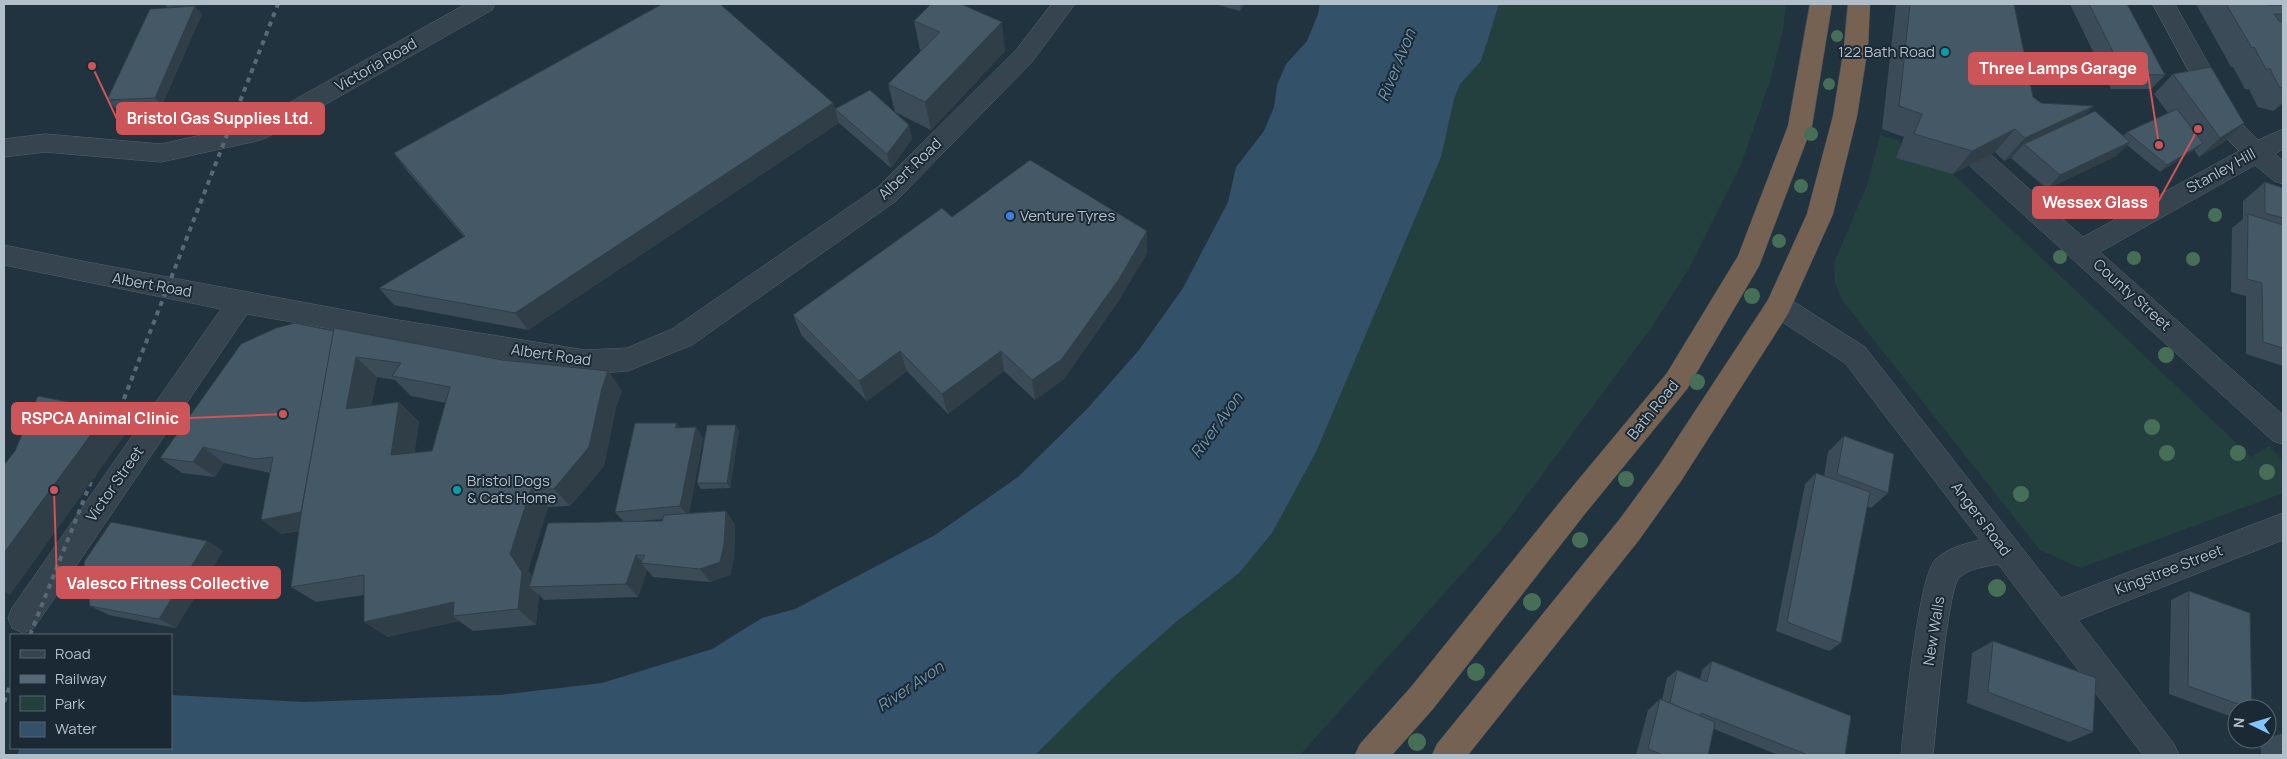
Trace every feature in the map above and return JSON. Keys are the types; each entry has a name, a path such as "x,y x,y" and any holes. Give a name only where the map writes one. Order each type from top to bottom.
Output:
{"highway":[{"name":"Bath Road","path":"1371,755 1422,698 1568,514 1677,381 1750,259 1800,126 1821,4"},
{"path":"1448,755 1629,530 1671,472 1779,306 1820,214 1845,116 1856,47 1859,4"}],"street":[{"name":"Victoria Road","path":"5,146 45,144 161,153 257,132 484,4"},
{"name":"Albert Road","path":"4,255 87,273 398,331 585,362 628,358 682,337 887,194 1024,56 1064,4"},
{"path":"2164,4 2232,129 2255,152 2283,174"},
{"name":"Stanley Hill","path":"2082,250 2283,138"},
{"name":"County Street","path":"1980,160 2283,432"},
{"name":"Victor Street","path":"23,618 181,404 241,301"},
{"name":"Angers Road","path":"1779,306 1855,355 2163,755"},
{"name":"Kingstree Street","path":"2054,615 2283,526"},
{"name":"New Walls","path":"1917,755 1934,612 1945,571 1963,558 2004,549"}],"green space":[{"path":"1454,4 1786,4 1783,30 1771,78 1742,162 1688,270 1651,328 1501,530 1300,755 866,755"},
{"path":"1880,135 1897,140 1953,174 2251,457 2269,446 2283,461 2283,493 2080,568 2040,550 1843,301 1835,283 1834,263 1867,185"}],"water":[{"name":"River Avon","path":"1320,4 1499,4 1481,61 1460,84 1454,99 1441,157 1316,452 1272,533 1239,573 1176,622 1117,674 1035,755 4,755 10,749 172,749 172,695 304,702 500,695 602,683 712,649 762,618 795,609 935,535 1018,477 1087,409 1139,350 1183,288 1228,202 1236,167 1264,131 1274,107 1277,85 1286,64 1307,41"}],"pier":[{"path":"4,678 10,679 10,749 20,749 17,755 4,755"}],"building":[{"path":"662,4 720,4 833,103 515,313 379,288 465,236 394,153"},
{"path":"931,4 961,4 1002,22 925,102 888,84 940,32 914,21"},
{"name":"122 Bath Road","path":"1910,4 2014,4 2033,97 2041,103 2094,106 2025,138 2015,129 1972,151 1914,134 1922,114 1899,106"},
{"path":"2089,4 2127,4 2165,75 2124,74"},
{"path":"2226,4 2283,5 2283,14 2274,14 2279,21 2283,22 2283,88 2279,87 2270,69 2266,69"},
{"path":"195,6 155,98 107,100 150,9"},
{"path":"2211,67 2244,123 2220,138 2173,74"},
{"path":"870,90 909,125 887,154 835,109"},
{"path":"2177,109 2203,143 2167,165 2127,132"},
{"path":"2095,111 2130,142 2060,175 2024,144"},
{"path":"1030,160 1147,231 1119,279 1062,359 1032,380 1001,351 942,394 900,351 859,381 793,315 942,208 952,217"},
{"path":"2265,182 2283,188 2283,218 2265,213"},
{"path":"2248,214 2283,225 2283,348 2263,342 2262,283 2247,279"},
{"path":"295,323 334,331 301,512 261,520 273,457 255,459 203,447 193,462 160,458 241,344 276,328"},
{"name":"Bristol Dogs & Cats Home","path":"334,328 502,360 608,371 602,388 589,447 554,489 531,489 510,554 522,572 518,609 453,616 454,602 364,622 364,575 291,587 302,508","holes":["356,357 401,363 392,376 450,387 432,451 391,455 399,402 346,409"]},
{"path":"38,396 109,410 4,553 4,465 15,451"},
{"path":"635,423 677,423 675,428 696,427 680,506 615,512"},
{"path":"707,425 736,425 727,483 697,483"},
{"path":"1844,436 1894,454 1888,493 1837,474"},
{"path":"1816,473 1870,492 1841,643 1787,622"},
{"path":"726,511 724,545 720,562 700,569 641,563 645,555 636,555 626,584 529,587 548,523 662,521 664,515"},
{"path":"111,522 207,541 159,619 90,606 84,562"},
{"path":"2189,591 2250,613 2252,699 2227,700 2188,686"},
{"path":"1993,641 2096,678 2093,732 1988,692"},
{"path":"1712,661 1851,716 1845,755 1808,755 1701,713 1700,716 1670,703 1677,670 1707,682"},
{"path":"1660,699 1715,722 1708,755 1663,755 1648,749"}],"railway":[{"path":"113,427 278,4"},
{"path":"30,634 96,469"},
{"path":"4,702 10,686"}],"place":[{"name":"122 Bath Road","path":"1945,52"},
{"name":"Bristol Gas Supplies Ltd.","path":"92,66"},
{"name":"Wessex Glass","path":"2198,129"},
{"name":"Three Lamps Garage","path":"2159,145"},
{"name":"Venture Tyres","path":"1010,216"},
{"name":"RSPCA Animal Clinic","path":"283,414"},
{"name":"Valesco Fitness Collective","path":"54,490"},
{"name":"Bristol Dogs & Cats Home","path":"457,490"}]}
